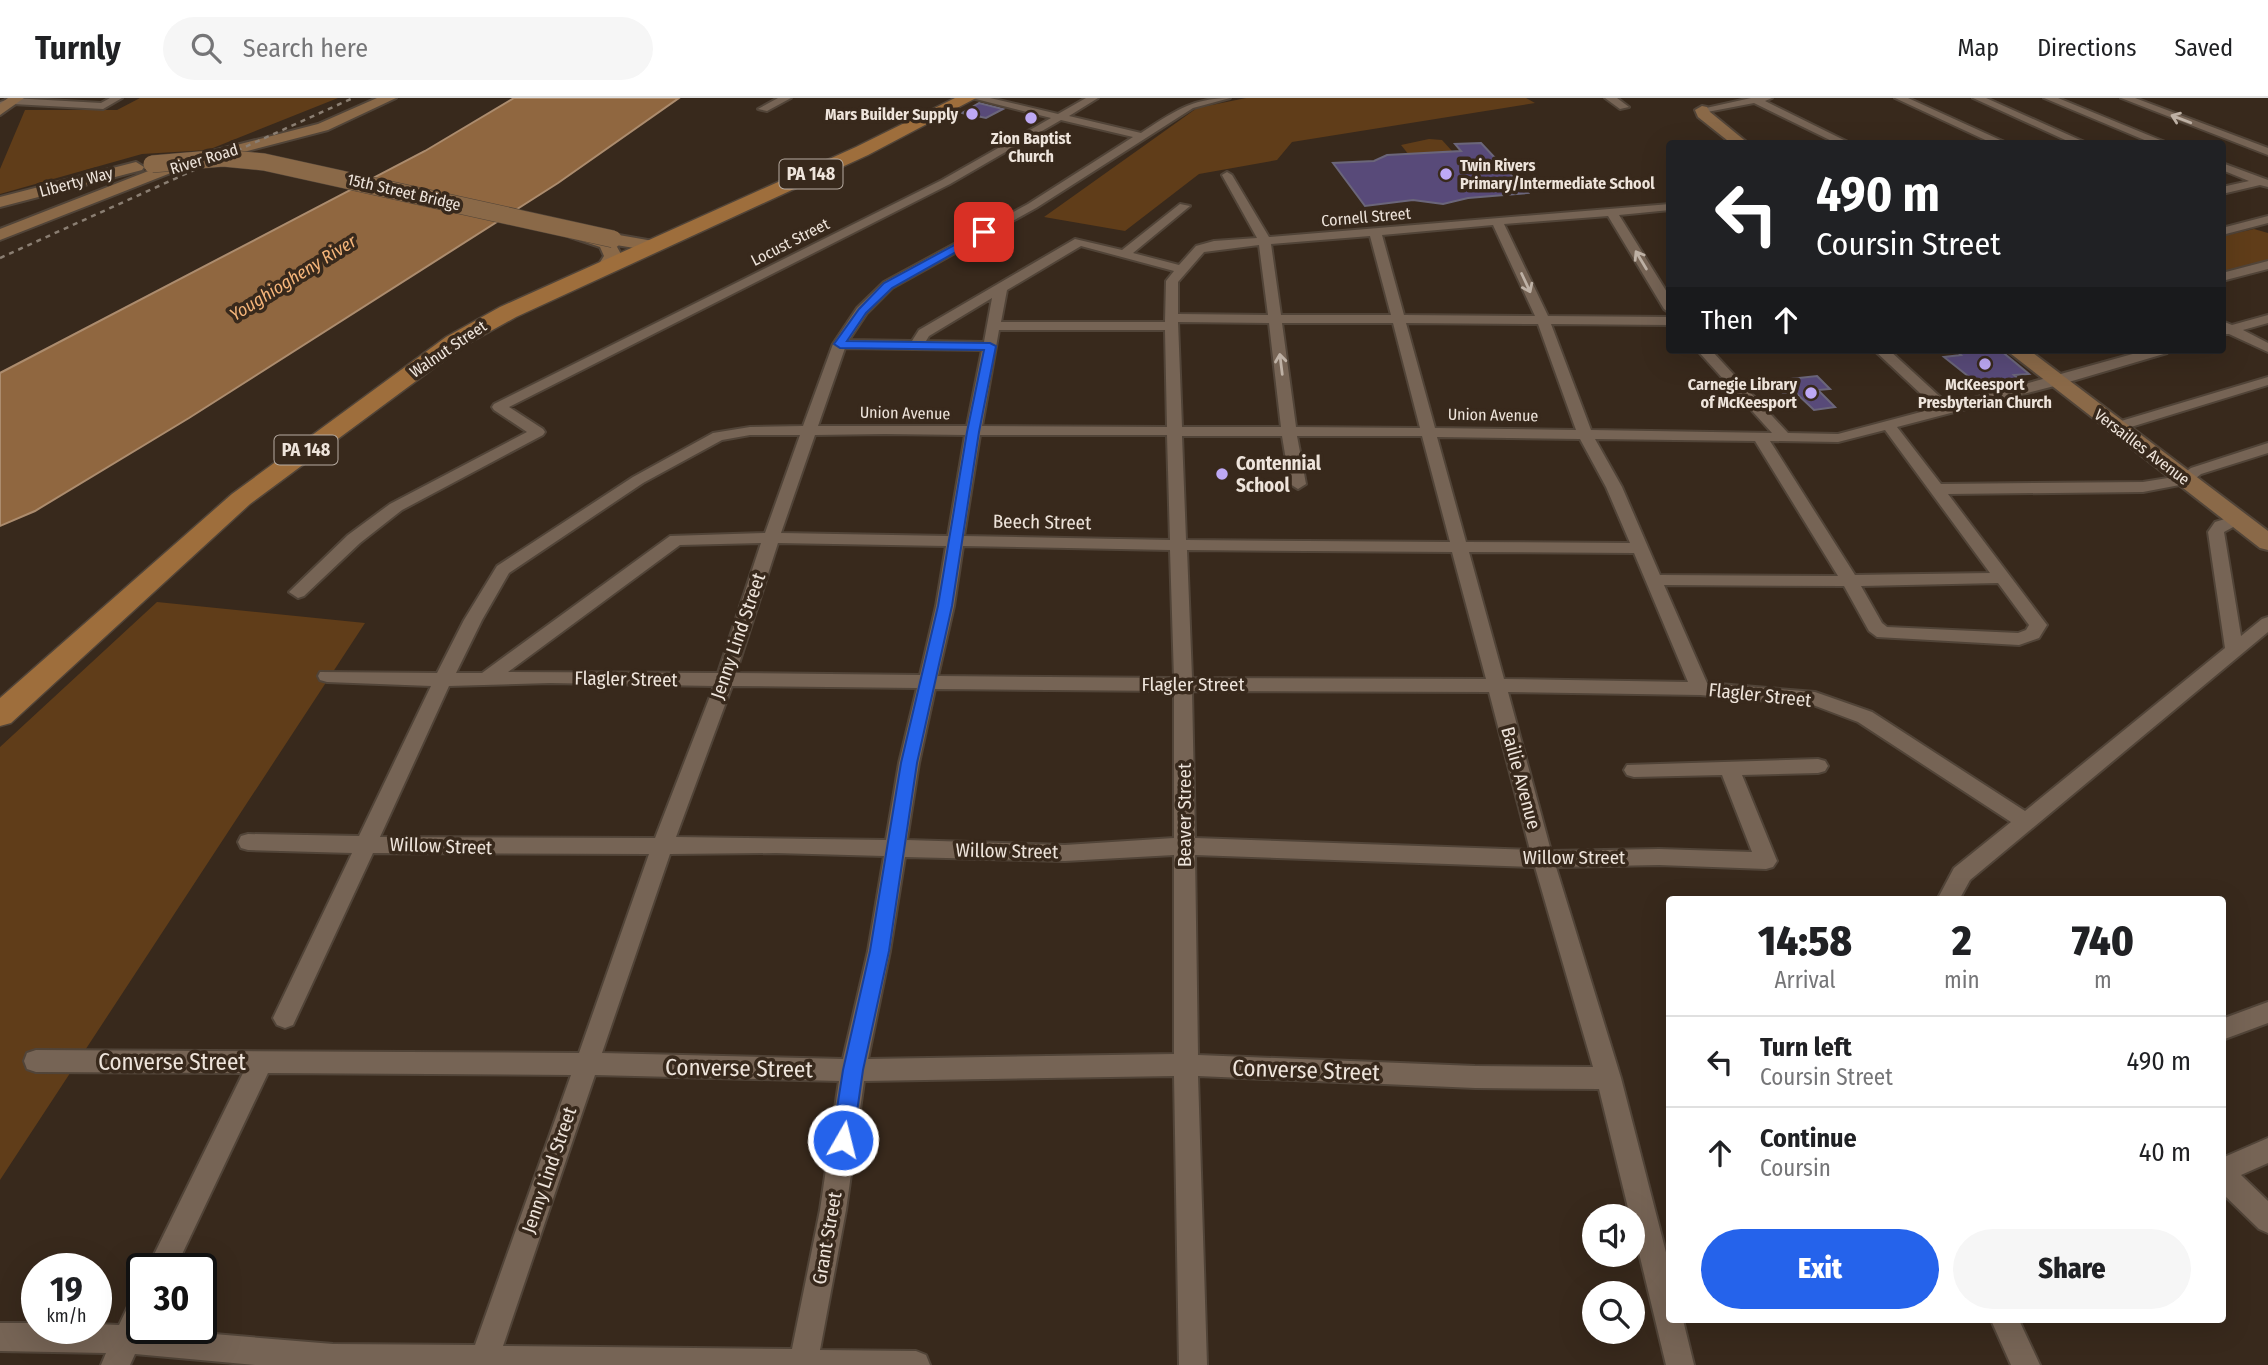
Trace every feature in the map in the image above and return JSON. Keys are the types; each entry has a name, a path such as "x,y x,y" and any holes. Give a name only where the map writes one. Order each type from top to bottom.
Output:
{"main road":[{"name":"Walnut Street","path":"0,715 241,499 481,325 608,250 653,246 862,151 968,98"}],"street":[{"path":"7,104 103,106 117,98"},
{"name":"River Road","path":"0,235 180,164 323,127 389,98"},
{"path":"762,109 786,98"},
{"path":"977,98 1141,136"},
{"name":"Locust Street","path":"499,407 946,182 1093,98"},
{"name":"Jenny Lind Street","path":"483,1363 585,1064 725,680 771,538 840,344 862,311 888,285 1032,206 1141,136 1183,102 1225,98"},
{"path":"1610,98 1624,107"},
{"path":"1737,140 1703,114 1702,110 1768,98"},
{"path":"1900,98 1995,140"},
{"path":"1978,98 2075,140"},
{"path":"2049,98 2155,140"},
{"path":"2126,98 2268,152"},
{"path":"1755,100 1839,140"},
{"name":"15th Street Bridge","path":"152,164 210,159 264,162 554,226 608,250"},
{"name":"Liberty Way","path":"0,202 88,177 152,164"},
{"path":"2226,168 2265,183"},
{"path":"1227,176 1265,241 1298,484"},
{"path":"2226,190 2265,183"},
{"path":"21,225 25,195"},
{"path":"1124,254 1184,206"},
{"name":"Cornell Street","path":"1183,270 1200,249 1214,245 1666,207"},
{"path":"1612,212 1666,302"},
{"path":"2226,231 2268,219"},
{"path":"1497,221 1544,322 1585,434 1614,487 1700,689"},
{"name":"Bailie Avenue","path":"1375,232 1543,859 1609,1079 1666,1309"},
{"path":"915,347 924,333 1079,242 1183,270"},
{"path":"2226,276 2268,265"},
{"name":"Beaver Street","path":"1183,270 1172,281 1172,322 1183,684 1186,1065 1193,1365"},
{"name":"Grant Street","path":"803,1364 833,1210 853,1070 879,951 909,763 945,606 973,432 1001,286"},
{"path":"2226,329 2268,320"},
{"path":"840,344 915,347 992,336 1172,322 1666,321"},
{"path":"2226,329 2268,348"},
{"path":"1707,354 1784,437"},
{"path":"1885,354 1946,410"},
{"name":"Versailles Avenue","path":"2021,354 2267,542"},
{"name":"Union Avenue","path":"285,1018 443,680 473,620 503,570 638,481 718,436 750,431 811,430 1428,432 1838,438 2057,381 2148,354"},
{"path":"2116,427 2268,381"},
{"path":"298,592 354,539 396,507 538,432 499,407"},
{"path":"1759,435 1850,581 1875,627 1883,633 2020,639 2033,635 2038,625 2032,613 2002,578 1889,426"},
{"path":"1934,489 2143,487 2185,480 2196,471 2268,448"},
{"path":"2235,648 2217,531 2221,525 2238,520"},
{"name":"Beech Street","path":"487,678 676,540 771,538 1180,545 1641,548"},
{"path":"1654,580 1850,581 2002,578"},
{"path":"1950,896 1962,874 2235,648 2268,624"},
{"name":"Flagler Street","path":"327,676 443,680 487,678 1497,686 1700,689 1787,695 1838,706 1882,727 2025,821"},
{"path":"1634,769 1818,766"},
{"name":"Willow Street","path":"248,842 468,848 776,845 1065,853 1183,845 1543,859 1659,857 1766,861 1729,767"},
{"path":"2226,1028 2268,1012"},
{"name":"Converse Street","path":"36,1061 585,1064 853,1070 1186,1065 1475,1077 1609,1079"},
{"path":"169,1253 261,1062"},
{"path":"2226,1171 2268,1150"},
{"path":"2226,1177 2268,1220"},
{"name":"Bailie Avenue","path":"1670,1323 1680,1365"},
{"path":"2006,1323 2025,1365"},
{"path":"0,1337 126,1339"},
{"path":"115,1365 126,1341"},
{"path":"181,1344 333,1358 483,1363 916,1365"}],"shaded area":[{"path":"140,98 338,98 208,150 142,154 0,194 0,169 25,110 117,110"},
{"path":"1246,98 1526,98 1535,103 1292,142 1277,160 1199,174 1125,231 1044,217 1197,108"},
{"path":"1429,139 1442,140 1452,151 1409,155 1401,145"},
{"path":"2254,229 2268,233 2268,261 2226,272 2226,235"},
{"path":"157,602 365,623 0,1180 0,747"}],"water":[{"name":"Youghiogheny River","path":"514,98 679,98 558,183 189,418 35,511 0,526 0,373 425,151"}],"building":[{"path":"979,103 1003,109 986,118 962,113"},
{"name":"Twin Rivers Primary/Intermediate School","path":"1481,143 1528,193 1468,198 1443,204 1413,200 1365,206 1333,163 1374,161 1387,155 1461,151 1455,144"},
{"name":"McKeesport Presbyterian Church","path":"2005,354 2029,374 2014,375 2020,380 2008,384 1978,384 1944,357"},
{"name":"Carnegie Library of McKeesport","path":"1817,376 1830,389 1818,390 1835,407 1814,410 1795,392 1783,393 1770,381"}],"railway":[{"path":"0,258 353,98"}],"place":[{"name":"Mars Builder Supply","path":"972,114"},
{"name":"Zion Baptist Church","path":"1031,118"},
{"name":"Twin Rivers Primary/Intermediate School","path":"1446,174"},
{"name":"McKeesport Presbyterian Church","path":"1985,364"},
{"name":"Carnegie Library of McKeesport","path":"1811,393"},
{"name":"Contennial School","path":"1222,474"}],"route":[{"path":"843,1140 853,1070 879,951 909,763 945,606 990,346 840,344 862,311 888,285 984,232"}]}
